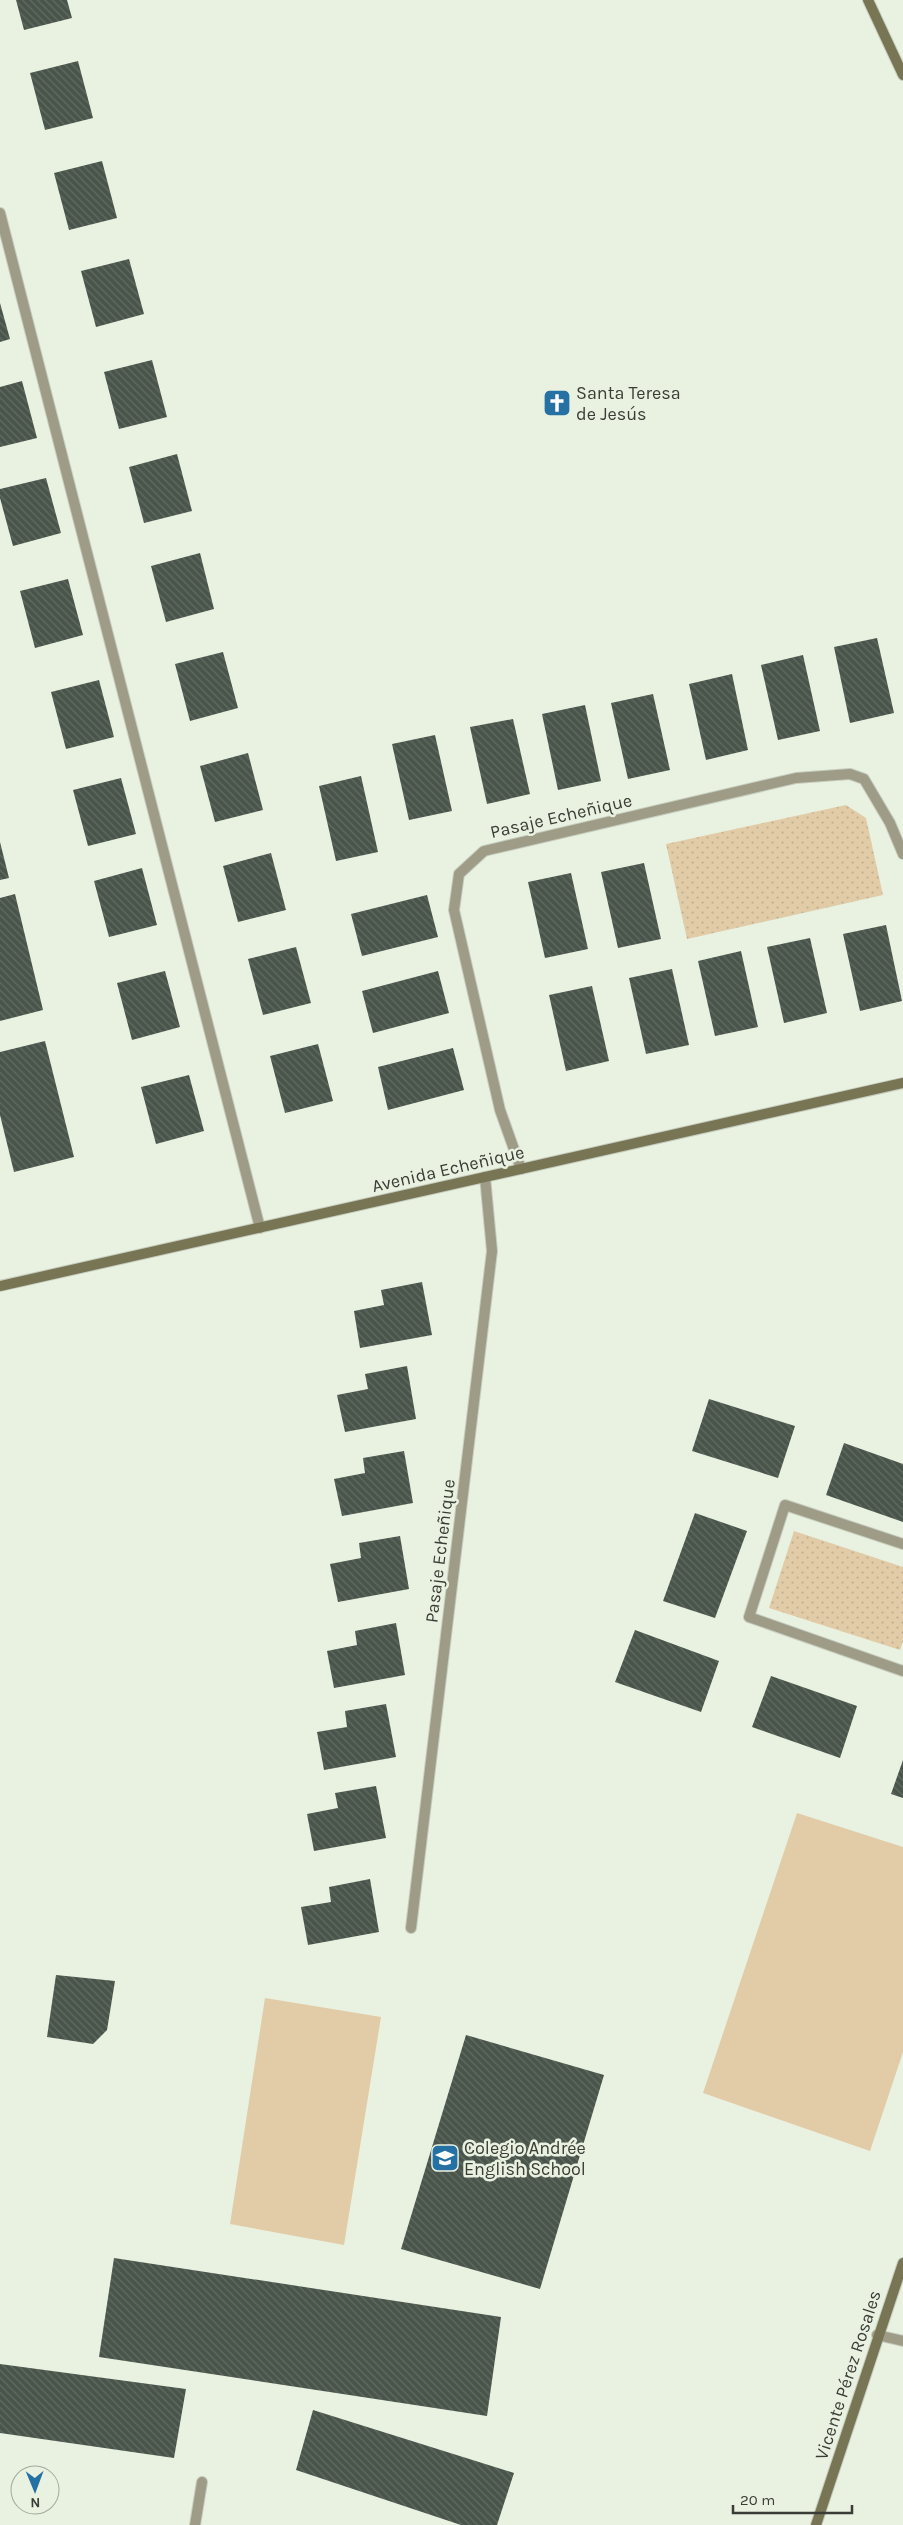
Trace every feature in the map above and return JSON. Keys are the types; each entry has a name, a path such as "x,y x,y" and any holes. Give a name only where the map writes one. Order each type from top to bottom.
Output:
{"street":[{"path":"868,0 903,75"},
{"path":"0,213 260,1228"},
{"name":"Pasaje Echeñique","path":"521,1170 500,1110 454,910 459,874 484,851 796,778 850,774 864,779 890,823 903,854"},
{"name":"Avenida Echeñique","path":"0,1286 903,1084"},
{"name":"Pasaje Echeñique","path":"411,1928 492,1251 485,1177"},
{"path":"903,1544 785,1505 748,1617 903,1671"},
{"name":"Vicente Pérez Rosales","path":"819,2524 878,2335 903,2263"},
{"path":"878,2335 903,2341"},
{"path":"195,2525 202,2482"}],"shaded area":[{"path":"846,805 866,818 883,895 687,939 666,844"},
{"path":"794,1531 903,1567 903,1641 900,1650 769,1608"},
{"path":"797,1813 903,1847 903,2052 870,2151 703,2093"},
{"path":"265,1998 381,2017 344,2245 230,2224"}],"building":[{"path":"16,0 67,0 72,18 24,30"},
{"path":"78,61 93,118 45,130 30,73"},
{"path":"102,161 117,218 69,230 54,173"},
{"path":"129,259 144,314 96,327 81,271"},
{"path":"0,303 10,339 0,342"},
{"path":"152,360 167,417 119,429 104,372"},
{"path":"22,381 37,438 0,447 0,387"},
{"path":"177,454 192,511 144,523 129,467"},
{"path":"46,478 61,533 13,546 0,498 0,489"},
{"path":"200,553 214,609 166,622 151,566"},
{"path":"68,579 83,635 35,648 20,591"},
{"path":"877,638 894,713 850,723 834,647"},
{"path":"223,652 238,708 190,721 175,664"},
{"path":"803,655 820,731 778,740 761,665"},
{"path":"732,674 748,750 706,760 689,684"},
{"path":"99,680 114,737 66,749 51,692"},
{"path":"653,694 670,770 628,779 611,703"},
{"path":"585,705 601,781 558,790 542,714"},
{"path":"513,719 530,794 487,804 470,727"},
{"path":"435,735 452,811 409,820 392,744"},
{"path":"248,753 263,810 215,822 200,766"},
{"path":"361,776 378,852 336,861 319,786"},
{"path":"121,778 136,834 88,846 73,790"},
{"path":"0,842 9,878 0,880"},
{"path":"271,853 286,910 238,922 223,866"},
{"path":"644,863 661,939 618,948 601,872"},
{"path":"142,868 157,925 109,937 94,881"},
{"path":"571,873 588,949 545,958 528,882"},
{"path":"15,894 43,1010 0,1021 0,898"},
{"path":"427,895 438,937 362,956 351,914"},
{"path":"886,925 902,1001 860,1011 843,934"},
{"path":"810,938 827,1013 784,1023 767,947"},
{"path":"296,947 311,1003 263,1015 248,959"},
{"path":"741,951 758,1027 715,1036 698,961"},
{"path":"672,969 689,1045 646,1054 629,978"},
{"path":"165,971 180,1027 132,1040 117,983"},
{"path":"438,971 449,1013 373,1033 362,991"},
{"path":"592,986 609,1061 566,1071 549,995"},
{"path":"45,1041 74,1157 14,1172 0,1115 0,1052"},
{"path":"318,1044 333,1101 285,1113 270,1056"},
{"path":"453,1048 464,1090 388,1110 378,1067"},
{"path":"189,1075 204,1131 156,1144 141,1087"},
{"path":"422,1282 432,1335 360,1348 354,1311 384,1305 381,1290"},
{"path":"407,1366 416,1419 345,1432 337,1395 368,1389 365,1374"},
{"path":"709,1399 795,1426 778,1478 692,1451"},
{"path":"844,1443 903,1464 903,1522 826,1495"},
{"path":"404,1451 413,1503 342,1516 334,1479 365,1473 363,1458"},
{"path":"695,1513 747,1531 715,1618 663,1601"},
{"path":"400,1536 409,1589 338,1602 330,1564 361,1558 359,1543"},
{"path":"396,1623 405,1675 334,1688 327,1651 357,1645 355,1631"},
{"path":"635,1630 719,1661 701,1712 615,1682"},
{"path":"771,1676 857,1706 840,1758 752,1727"},
{"path":"386,1704 396,1757 324,1770 317,1732 347,1727 345,1711"},
{"path":"903,1760 903,1798 891,1794"},
{"path":"376,1786 386,1838 314,1851 307,1814 338,1808 335,1793"},
{"path":"370,1879 379,1932 308,1945 301,1907 331,1902 329,1887"},
{"path":"56,1975 115,1981 107,2030 93,2044 47,2037"},
{"path":"466,2035 604,2075 540,2289 401,2249"},
{"path":"114,2258 501,2317 487,2416 99,2357"},
{"path":"0,2364 186,2389 174,2458 0,2433"},
{"path":"313,2410 514,2473 497,2525 461,2525 296,2470"}],"place":[{"name":"Santa Teresa de Jesús","path":"557,403"},
{"name":"Colegio Andrée English School","path":"445,2158"}]}
